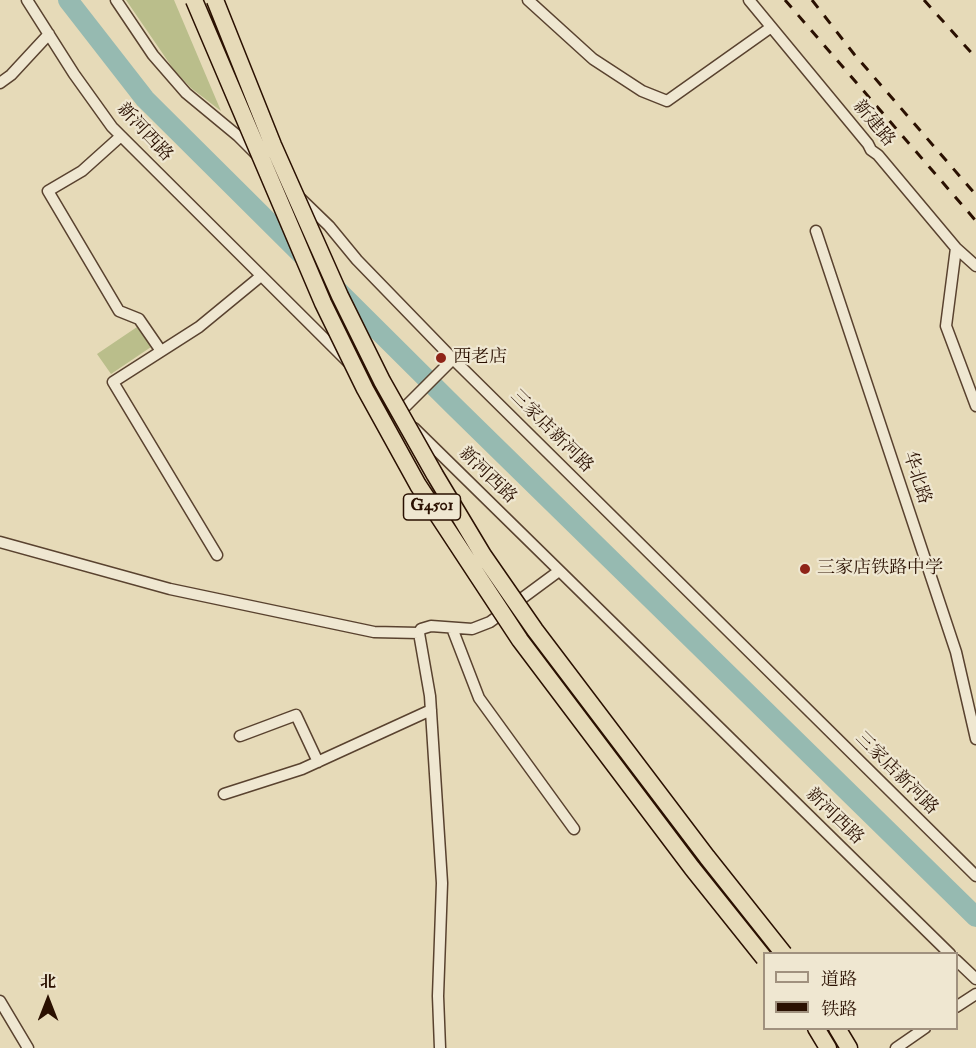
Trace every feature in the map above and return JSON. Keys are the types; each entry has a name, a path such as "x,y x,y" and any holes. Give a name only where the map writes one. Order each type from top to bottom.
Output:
{"highway":[{"name":"G4501","path":"194,0 323,303 364,389 418,485 520,640 692,868 763,956"},
{"name":"G4501","path":"215,0 273,145 340,296 382,381 435,475 483,555 534,630 782,952"},
{"path":"817,1030 828,1048"},
{"path":"838,1030 849,1048"}],"street":[{"name":"新河西路","path":"27,0 74,74 112,127 559,571 948,952"},
{"name":"三家店新河路","path":"116,0 153,55 186,93 237,136 329,226 357,260 453,359 976,876"},
{"path":"528,0 593,59 642,91 667,101 770,28"},
{"name":"新建路","path":"749,0 770,28 956,248 976,266"},
{"path":"0,83 12,75 49,34"},
{"path":"121,136 82,171 48,191 119,310 139,319 161,351"},
{"name":"华北路","path":"816,231 956,652 976,739"},
{"path":"956,248 946,326 976,406"},
{"path":"217,555 114,382 199,327 261,276"},
{"path":"399,413 453,359"},
{"path":"0,542 170,589 374,632 419,633 422,629 431,626 472,629 490,622 559,571"},
{"path":"452,627 479,698 574,829"},
{"path":"419,633 431,710 442,883 438,996 440,1048"},
{"path":"224,794 302,770 431,710"},
{"path":"240,736 296,715 318,762"},
{"path":"958,961 976,980"},
{"path":"958,1006 976,994"},
{"path":"0,1001 28,1048"},
{"path":"896,1048 923,1030"}],"green space":[{"path":"126,0 174,0 221,111 191,88 174,70"},
{"path":"137,327 151,347 111,374 97,354"}],"waterway":[{"path":"68,0 145,99 455,407 976,917"}],"railway":[{"path":"785,0 976,221"},
{"path":"812,0 854,54 976,195"},
{"path":"924,0 976,58"}],"place":[{"name":"西老店","path":"441,358"},
{"name":"三家店铁路中学","path":"805,569"}]}
